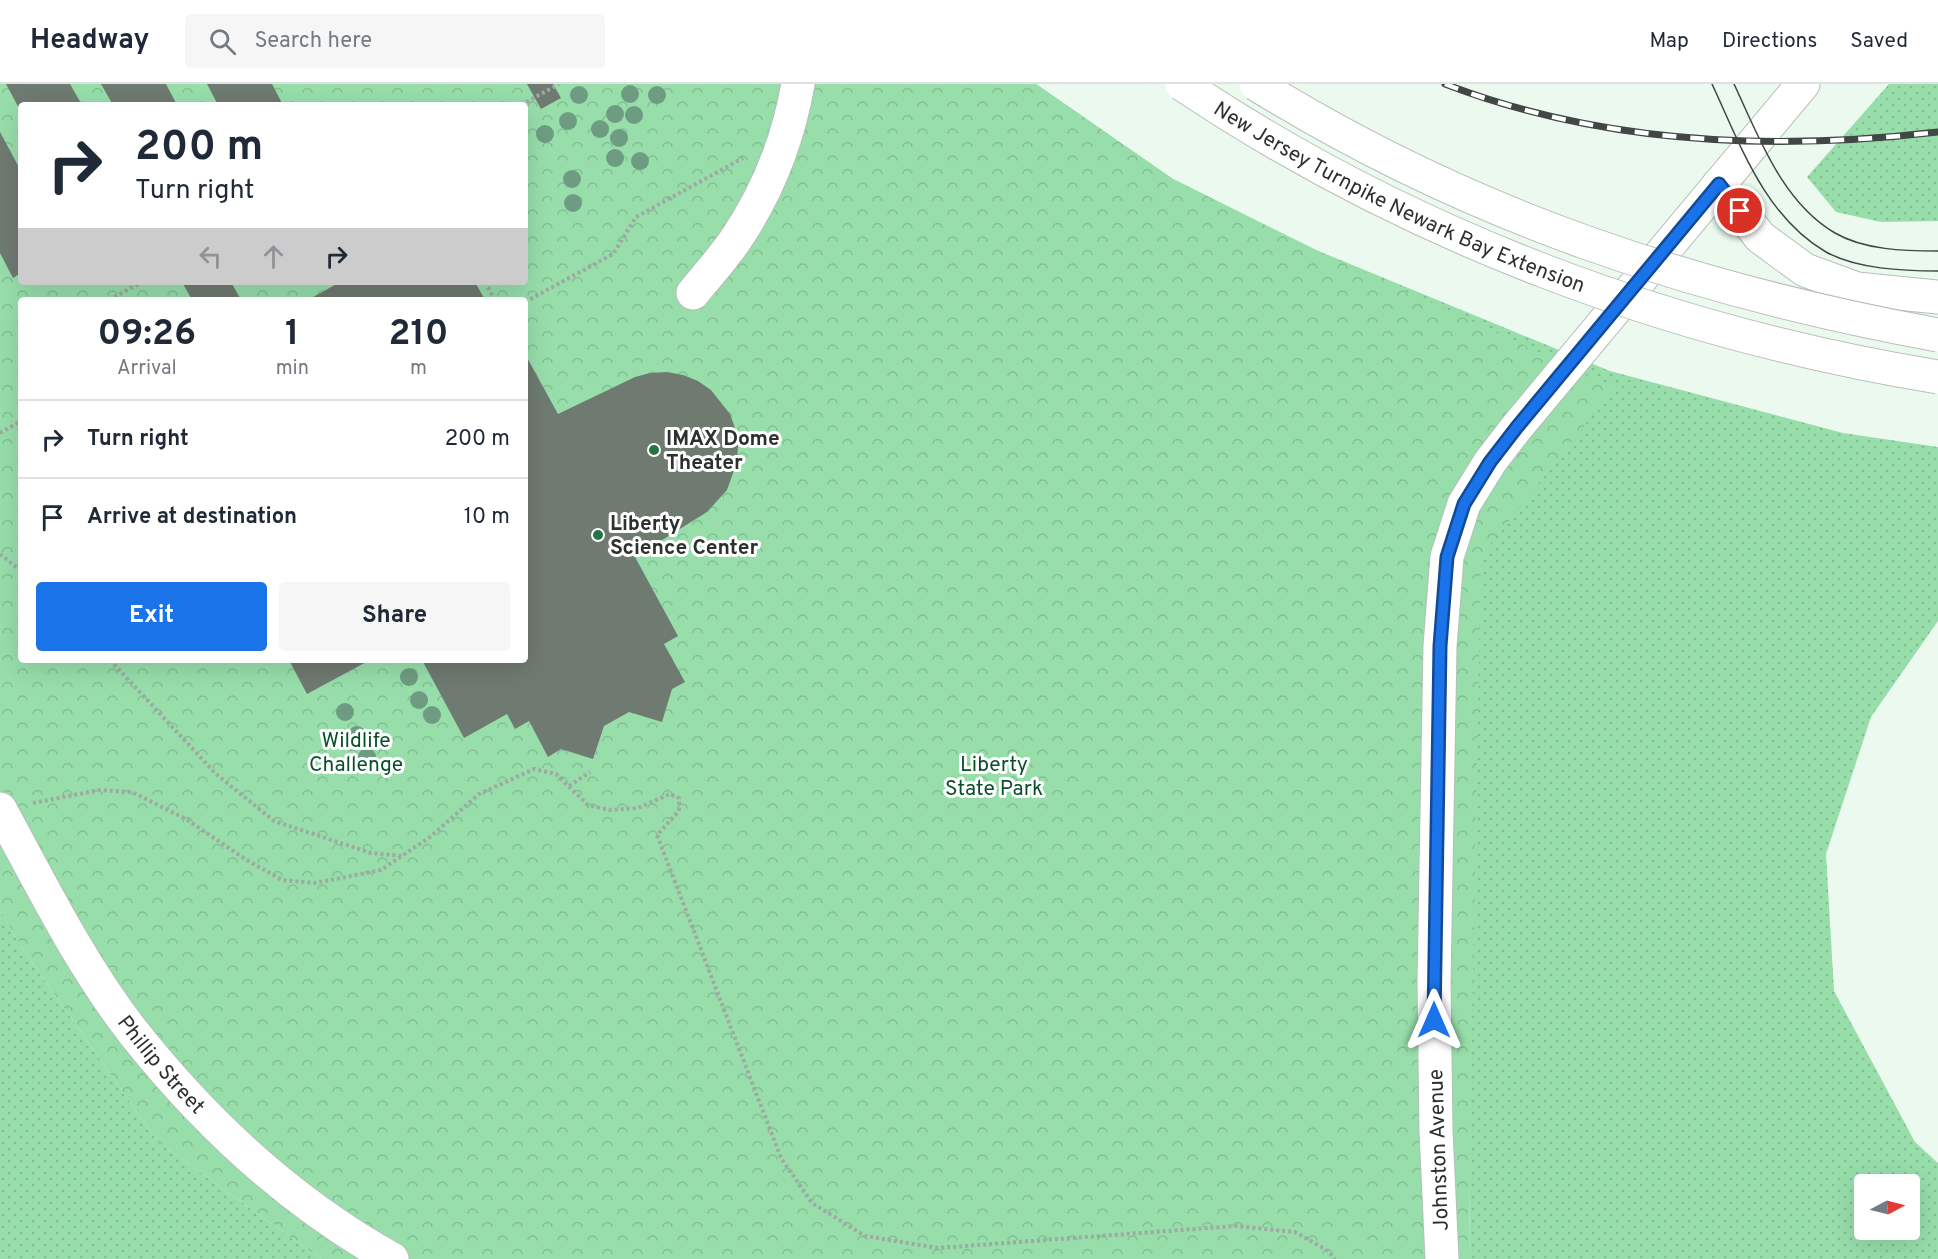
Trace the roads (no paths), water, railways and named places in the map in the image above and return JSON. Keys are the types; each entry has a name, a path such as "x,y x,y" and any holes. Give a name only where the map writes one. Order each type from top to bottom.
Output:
{"main road":[{"path":"693,293 733,243 755,209 783,145 793,112 798,84"},
{"name":"New Jersey Turnpike Newark Bay Extension","path":"1182,84 1330,174 1394,207 1524,264 1591,289 1725,331 1863,363 1938,377"},
{"name":"New Jersey Turnpike Newark Bay Extension","path":"1256,84 1347,137 1413,170 1545,228 1673,273 1741,292 1821,312 1938,335"},
{"name":"Johnston Avenue","path":"1442,1259 1436,1131 1434,960 1440,646 1447,557 1452,539 1464,504 1490,462 1554,380 1803,84"},
{"path":"1719,184 1760,237 1805,270 1857,289 1938,297"},
{"name":"Phillip Street","path":"2,812 94,975 133,1031 188,1095 229,1139 314,1210 355,1238 392,1259"}],"tram line":[{"path":"1712,84 1757,177 1786,219 1805,237 1826,252 1852,262 1895,269 1938,271"},
{"path":"1734,84 1774,167 1800,204 1816,220 1846,239 1859,243 1899,250 1938,251"}],"railway":[{"path":"1445,84 1504,104 1565,119 1626,131 1688,138 1814,141 1938,132"}],"place":[{"name":"IMAX Dome Theater","path":"654,450"},
{"name":"Liberty Science Center","path":"598,535"}],"park label":[{"name":"Wildlife Challenge","path":"356,752"},
{"name":"Liberty State Park","path":"994,776"}]}
